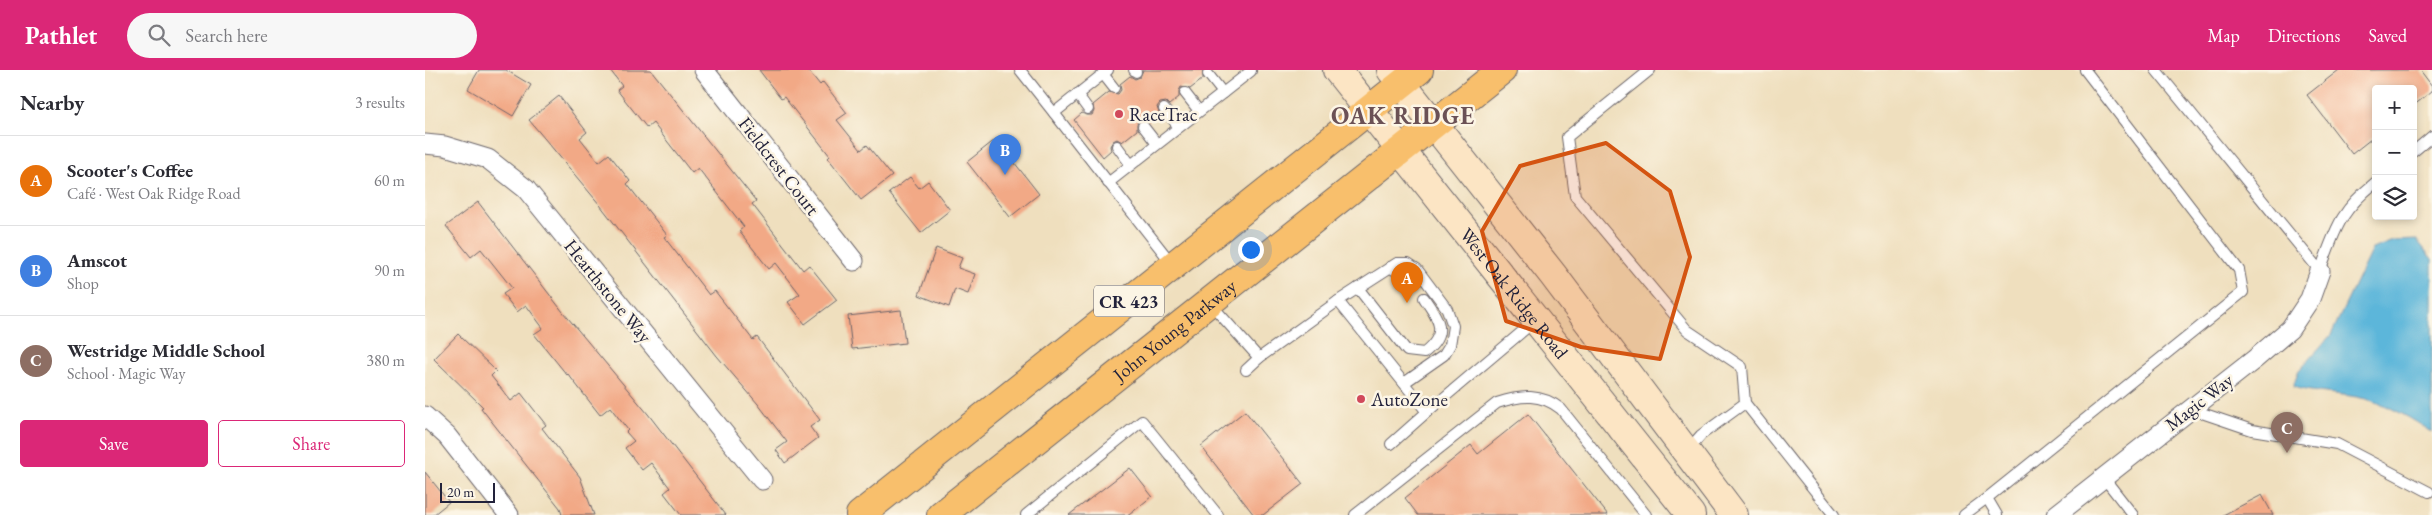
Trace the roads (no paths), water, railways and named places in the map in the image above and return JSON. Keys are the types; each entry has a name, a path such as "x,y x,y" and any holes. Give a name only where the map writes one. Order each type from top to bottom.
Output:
{"highway":[{"name":"John Young Parkway","path":"941,515 1502,70"},
{"name":"CR 423","path":"860,515 1369,109 1404,75"}],"street":[{"name":"Fieldcrest Court","path":"704,70 855,261"},
{"name":"West Oak Ridge Road","path":"1337,70 1691,515"},
{"name":"West Oak Ridge Road","path":"1404,75 1434,124 1553,275 1734,515"},
{"name":"Hearthstone Way","path":"425,144 445,146 488,160 526,189 762,480"},
{"name":"Magic Way","path":"2056,515 2255,360 2290,329 2310,299 2320,271"},
{"path":"425,416 447,436 509,515"}],"lane":[{"path":"1020,70 1174,266"},
{"path":"1108,183 1251,71 1249,70"},
{"path":"1650,70 1567,137 1575,196 1687,330 1742,367 1745,403 1834,515"},
{"path":"1964,515 2243,292 2239,270 2085,70"},
{"path":"2156,70 2320,271"},
{"path":"1054,113 1106,72 1114,88"},
{"path":"1208,74 1223,93"},
{"path":"1185,93 1199,112"},
{"path":"1077,94 1088,109"},
{"path":"1165,109 1179,128"},
{"path":"1143,126 1157,144"},
{"path":"2417,149 2432,136"},
{"path":"1117,146 1131,164"},
{"path":"2320,271 2337,224 2353,201 2372,185"},
{"path":"1246,370 1259,358 1338,301 1397,263 1408,263 1417,269 1447,309 1453,326 1450,345 1444,355 1404,383"},
{"path":"1390,267 1411,282"},
{"path":"1358,288 1407,351 1424,353 1433,364"},
{"path":"1424,298 1437,316 1440,328 1433,346 1424,353"},
{"path":"1338,301 1427,412"},
{"path":"1209,302 1259,358"},
{"path":"1391,444 1536,320"},
{"path":"1355,515 1497,403 1509,399 1540,397 1549,400 1561,409 1646,515"},
{"path":"1685,452 1701,435 1745,403"},
{"path":"2190,409 2253,430 2337,444 2429,492"},
{"path":"1026,515 1142,421 1218,515"},
{"path":"2104,478 2133,515"},
{"path":"1987,498 1997,515"}],"water":[{"path":"2417,240 2432,259 2432,432 2400,413 2375,402 2357,397 2293,387 2299,370 2331,335 2372,249 2393,241"}],"place":[{"name":"RaceTrac","path":"1119,114"},
{"name":"Amscot","path":"1005,175"},
{"name":"Scooter's Coffee","path":"1407,303"},
{"name":"AutoZone","path":"1361,399"},
{"name":"Westridge Middle School","path":"2287,453"}],"district":[{"name":"OAK RIDGE","path":"1403,115"}]}
